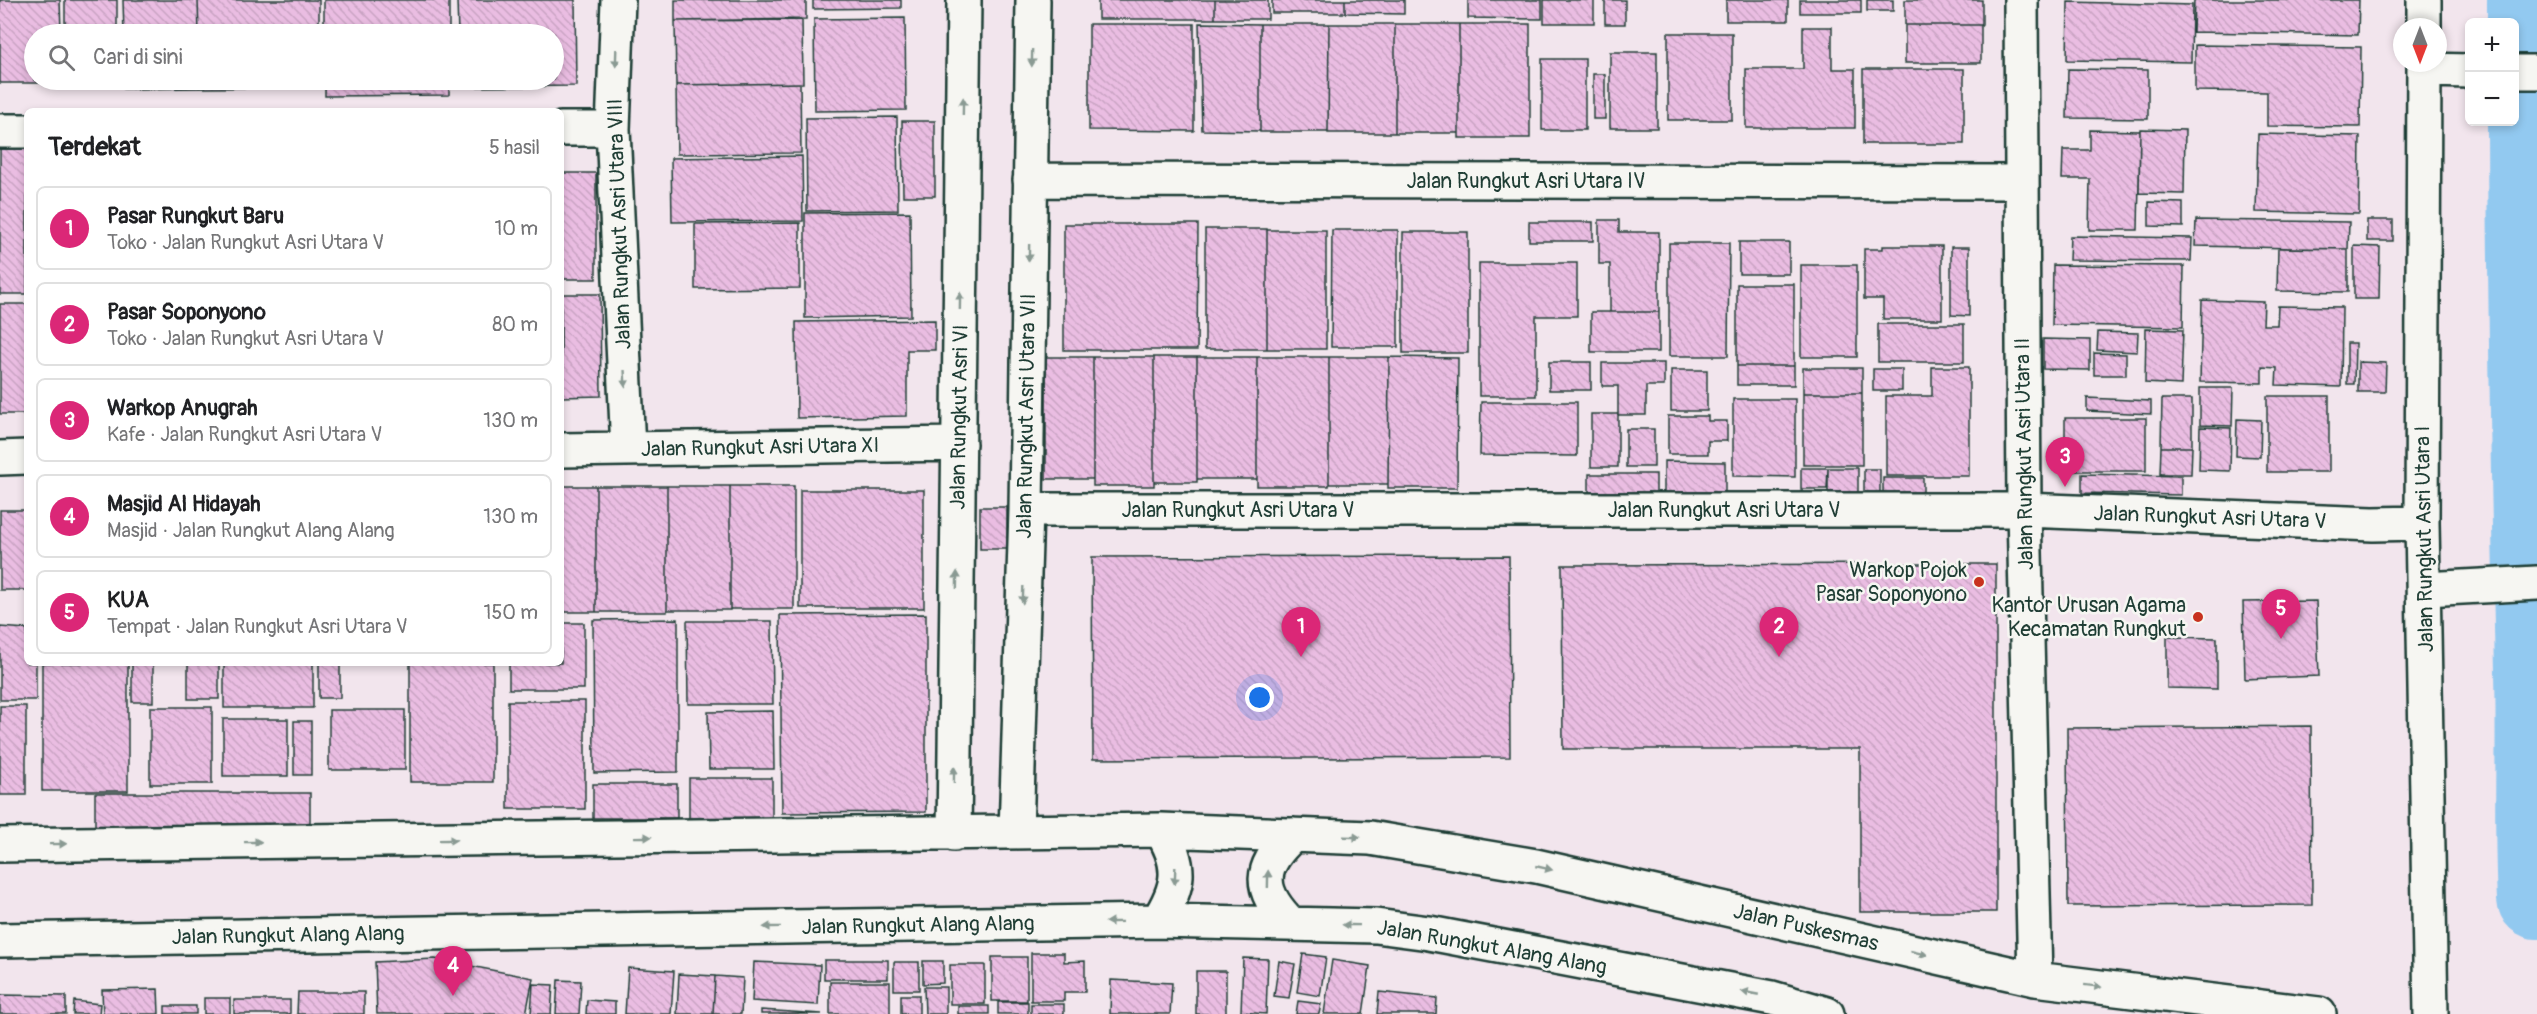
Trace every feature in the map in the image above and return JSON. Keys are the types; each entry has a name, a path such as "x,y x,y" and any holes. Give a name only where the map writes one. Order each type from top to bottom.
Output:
{"street":[{"name":"Jalan Rungkut Asri Utara VIII","path":"618,0 613,129 628,448"},
{"name":"Jalan Rungkut Asri VI","path":"954,834 964,0"},
{"name":"Jalan Rungkut Asri Utara VII","path":"1016,832 1026,510 1033,0"},
{"name":"Jalan Rungkut Asri Utara II","path":"2021,0 2024,510 2035,979"},
{"path":"2424,0 2424,18"},
{"path":"2447,69 2465,71"},
{"name":"Jalan Rungkut Asri Utara I","path":"2424,72 2422,523 2432,1014"},
{"path":"2519,72 2537,72"},
{"path":"564,129 613,129"},
{"path":"0,131 24,131"},
{"name":"Jalan Rungkut Asri Utara IV","path":"1030,180 2022,182"},
{"name":"Jalan Rungkut Asri Utara XI","path":"564,450 959,444"},
{"path":"0,458 24,457"},
{"name":"Jalan Rungkut Asri Utara V","path":"1026,510 2024,510 2373,524 2422,523"},
{"path":"2425,589 2537,584"},
{"path":"0,845 1161,830 1293,835"},
{"path":"1158,921 1172,900 1178,876 1174,851 1161,830"},
{"path":"1291,924 1272,905 1266,879 1273,854 1293,835"},
{"name":"Jalan Puskesmas","path":"1293,835 1370,838 1536,866 2035,979 2319,1014"},
{"name":"Jalan Rungkut Alang Alang","path":"0,940 1158,921 1376,926 1429,933 1708,999 1772,998 1827,1014"}],"building":[{"path":"0,0 60,0 61,24 24,24 24,83 0,83"},
{"path":"65,0 117,0 117,24 65,24"},
{"path":"123,0 198,0 199,24 124,24"},
{"path":"198,0 319,0 319,24 199,24"},
{"path":"324,0 449,0 449,24 324,24"},
{"path":"457,0 575,0 576,86 564,86 564,24 458,24"},
{"path":"675,0 806,0 806,19 675,21"},
{"path":"813,0 901,0 901,8 813,9"},
{"path":"1098,0 1215,0 1215,19 1098,19"},
{"path":"1215,0 1268,0 1268,19 1215,19"},
{"path":"1272,0 1345,0 1345,13 1272,13"},
{"path":"1345,0 1404,0 1404,14 1345,13"},
{"path":"1468,0 1542,0 1542,19 1468,18"},
{"path":"1544,0 1594,0 1594,23 1544,23"},
{"path":"1605,0 1625,0 1625,24 1605,24"},
{"path":"1726,0 1788,0 1788,21 1726,21"},
{"path":"1800,0 1861,0 1861,13 1800,13"},
{"path":"1867,0 1893,0 1893,11 1867,11"},
{"path":"1905,0 1982,0 1982,25 1905,25"},
{"path":"2194,0 2359,0 2358,35 2193,32"},
{"path":"2068,2 2192,5 2191,62 2067,60"},
{"path":"905,18 906,110 815,111 814,19"},
{"path":"802,20 803,83 676,85 675,21"},
{"path":"1199,23 1260,24 1260,131 1202,130"},
{"path":"1089,24 1194,24 1194,131 1089,130"},
{"path":"1260,24 1329,24 1328,132 1260,132"},
{"path":"1329,24 1395,24 1395,133 1328,133"},
{"path":"1395,24 1459,24 1459,133 1395,133"},
{"path":"1459,24 1530,24 1530,138 1459,138"},
{"path":"1905,25 1981,25 1981,63 1905,63"},
{"path":"1803,27 1832,27 1832,69 1855,69 1855,128 1746,128 1746,69 1803,69"},
{"path":"1668,33 1732,33 1732,120 1668,120"},
{"path":"2195,45 2361,47 2360,127 2267,126 2267,92 2195,91"},
{"path":"1610,52 1657,52 1657,128 1610,128"},
{"path":"1542,59 1585,59 1585,130 1542,130"},
{"path":"1863,69 1964,69 1964,144 1863,144"},
{"path":"2068,69 2148,70 2148,119 2067,118"},
{"path":"1593,74 1605,74 1605,119 1593,119"},
{"path":"800,83 801,153 677,154 676,85"},
{"path":"325,90 449,90 449,95 325,96"},
{"path":"897,117 898,210 807,211 806,118"},
{"path":"902,121 935,121 935,196 903,196"},
{"path":"2140,129 2185,130 2184,194 2139,193"},
{"path":"2090,130 2140,131 2138,230 2089,230 2090,179 2062,179 2063,150 2090,150"},
{"path":"2258,134 2360,136 2359,214 2256,212"},
{"path":"0,148 24,148 24,294 0,294"},
{"path":"802,156 803,221 672,222 671,158"},
{"path":"564,173 596,173 596,279 564,279"},
{"path":"2149,202 2183,203 2183,227 2149,226"},
{"path":"910,212 911,316 805,318 805,213"},
{"path":"1599,220 1619,220 1619,232 1659,232 1659,312 1610,312 1610,264 1599,264"},
{"path":"2196,220 2349,222 2348,249 2195,246"},
{"path":"2367,220 2393,220 2393,241 2367,241"},
{"path":"1529,222 1593,222 1593,241 1529,241"},
{"path":"800,223 800,288 695,289 695,224"},
{"path":"1064,224 1198,224 1197,350 1064,350"},
{"path":"1205,229 1267,229 1267,349 1205,349"},
{"path":"1267,230 1326,230 1326,349 1267,349"},
{"path":"1332,230 1398,230 1398,347 1331,347"},
{"path":"1403,232 1468,232 1468,353 1403,353"},
{"path":"2070,236 2192,238 2191,261 2069,260"},
{"path":"1739,242 1789,242 1789,274 1739,274"},
{"path":"1669,243 1729,243 1728,356 1669,356"},
{"path":"1883,246 1942,246 1942,319 1883,319 1883,299 1864,299 1864,249 1883,249"},
{"path":"2354,246 2380,247 2379,299 2354,299"},
{"path":"1951,247 1969,247 1969,316 1951,315"},
{"path":"2278,248 2348,249 2348,292 2277,291"},
{"path":"1479,263 1577,263 1577,316 1536,316 1536,396 1479,396"},
{"path":"1801,265 1857,265 1857,357 1801,357"},
{"path":"2053,265 2184,266 2183,327 2052,325"},
{"path":"1737,284 1794,284 1794,366 1737,366"},
{"path":"564,294 600,294 601,396 564,397"},
{"path":"2202,300 2264,302 2263,325 2277,325 2278,306 2342,307 2341,387 2276,385 2277,368 2262,367 2262,383 2200,382"},
{"path":"0,304 24,304 24,414 0,414"},
{"path":"1591,312 1659,312 1659,352 1591,352"},
{"path":"935,320 935,350 907,350 907,416 797,418 796,322"},
{"path":"1878,324 1964,324 1964,362 1878,362"},
{"path":"2146,329 2183,330 2181,385 2145,383"},
{"path":"2098,332 2138,333 2137,352 2097,350"},
{"path":"2043,339 2090,340 2090,370 2043,369"},
{"path":"2347,343 2355,343 2354,384 2347,384"},
{"path":"2094,353 2126,354 2126,375 2094,375"},
{"path":"1046,357 1093,357 1093,479 1046,479"},
{"path":"1093,357 1154,357 1154,486 1093,486"},
{"path":"1154,357 1197,357 1197,482 1154,482"},
{"path":"1197,357 1257,357 1257,479 1197,479"},
{"path":"1257,357 1329,357 1329,486 1257,486"},
{"path":"1329,357 1389,357 1388,484 1329,484"},
{"path":"1389,357 1458,358 1457,488 1388,488"},
{"path":"1549,362 1591,362 1591,390 1549,390"},
{"path":"2358,362 2386,363 2385,392 2358,392"},
{"path":"1602,363 1664,363 1664,386 1646,386 1646,415 1618,415 1618,386 1602,386"},
{"path":"1737,366 1794,366 1794,385 1737,385"},
{"path":"1932,367 1969,367 1969,476 1886,476 1886,396 1932,396"},
{"path":"1803,368 1862,368 1862,393 1803,393"},
{"path":"1873,369 1902,369 1902,391 1873,391"},
{"path":"1671,370 1707,370 1707,411 1671,411"},
{"path":"2200,388 2233,388 2232,426 2200,425"},
{"path":"1803,393 1862,393 1862,465 1803,465"},
{"path":"2267,396 2329,396 2329,472 2267,472"},
{"path":"2087,398 2151,401 2151,414 2087,411"},
{"path":"1733,399 1795,399 1795,477 1733,476"},
{"path":"2162,399 2192,399 2192,447 2161,447"},
{"path":"1481,402 1577,402 1577,456 1480,455"},
{"path":"1591,414 1618,414 1618,467 1591,467"},
{"path":"1668,416 1708,416 1708,421 1727,421 1727,441 1708,441 1708,454 1668,454"},
{"path":"2065,418 2146,418 2146,471 2065,471"},
{"path":"2237,419 2261,420 2260,457 2236,456"},
{"path":"2200,427 2231,428 2230,471 2199,470"},
{"path":"1626,429 1654,429 1654,467 1626,467"},
{"path":"2161,447 2192,447 2191,474 2160,474"},
{"path":"1664,461 1725,462 1725,498 1664,497"},
{"path":"1801,468 1828,468 1827,489 1801,489"},
{"path":"1828,468 1858,468 1858,494 1828,494"},
{"path":"1864,469 1880,469 1880,501 1864,501"},
{"path":"1589,474 1656,474 1656,492 1589,492"},
{"path":"2082,474 2181,476 2181,495 2082,493"},
{"path":"1883,478 1923,478 1923,493 1883,492"},
{"path":"564,486 596,486 596,612 564,612"},
{"path":"596,486 667,486 667,612 596,612"},
{"path":"667,486 730,486 730,610 667,610"},
{"path":"730,486 794,486 794,609 730,609"},
{"path":"800,490 924,490 924,608 800,608"},
{"path":"980,507 1007,507 1007,549 980,549"},
{"path":"0,510 24,510 24,590 0,590"},
{"path":"1509,556 1510,757 1093,759 1092,557"},
{"path":"1996,564 1996,912 1860,912 1860,749 1563,749 1562,565"},
{"path":"2316,601 2319,676 2245,679 2243,602"},
{"path":"926,614 926,812 782,813 780,615"},
{"path":"678,619 678,772 594,773 593,620"},
{"path":"687,621 772,621 773,704 688,704"},
{"path":"564,623 584,623 584,689 509,689 509,666 564,666"},
{"path":"0,627 24,629 24,666 36,666 36,700 0,700"},
{"path":"2167,637 2217,638 2217,689 2167,688"},
{"path":"42,666 128,666 128,791 42,791"},
{"path":"132,666 153,666 153,702 132,702"},
{"path":"188,666 219,666 219,699 188,699"},
{"path":"224,666 313,666 313,708 224,708"},
{"path":"319,666 340,666 340,698 319,698"},
{"path":"410,666 493,666 493,782 410,782"},
{"path":"508,701 585,701 585,809 508,809"},
{"path":"0,706 26,706 26,795 0,795"},
{"path":"150,707 212,707 212,784 150,784"},
{"path":"329,710 405,710 405,770 329,770"},
{"path":"773,711 774,769 709,769 708,712"},
{"path":"223,719 288,719 288,776 223,776"},
{"path":"294,721 311,721 311,775 294,775"},
{"path":"2311,726 2312,905 2068,906 2067,728"},
{"path":"689,778 772,778 772,829 689,829"},
{"path":"593,784 677,784 677,818 593,818"},
{"path":"95,793 310,793 310,831 95,831"},
{"path":"1031,953 1064,953 1064,962 1085,961 1085,992 1064,992 1064,1001 1031,1001"},
{"path":"1303,954 1326,957 1320,996 1297,992"},
{"path":"992,957 1027,957 1027,1001 992,1001"},
{"path":"1243,958 1268,959 1266,1014 1241,1012"},
{"path":"435,959 533,978 526,1014 377,1014 375,962"},
{"path":"824,960 888,960 888,979 824,979"},
{"path":"1332,960 1370,966 1363,1014 1324,1014"},
{"path":"923,961 943,961 943,983 923,984"},
{"path":"1279,961 1295,964 1289,998 1274,996"},
{"path":"754,962 820,965 818,1005 752,1001"},
{"path":"894,962 919,962 919,990 894,990"},
{"path":"950,965 985,965 985,1004 950,1004"},
{"path":"628,968 674,971 671,1014 625,1014"},
{"path":"1196,971 1226,971 1226,1014 1196,1014"},
{"path":"679,974 715,976 713,1014 677,1014"},
{"path":"715,976 743,978 741,1014 713,1014"},
{"path":"558,980 581,981 579,1014 556,1014"},
{"path":"1111,980 1172,983 1170,1014 1110,1014"},
{"path":"830,982 890,982 890,1014 830,1014"},
{"path":"533,984 553,985 551,1014 531,1014"},
{"path":"924,987 946,987 946,1014 925,1014"},
{"path":"158,989 159,1014 103,1014 102,990"},
{"path":"298,992 364,992 364,1014 297,1014"},
{"path":"1379,992 1437,998 1436,1014 1377,1014"},
{"path":"0,995 66,996 66,1014 0,1014"},
{"path":"901,995 919,995 919,1014 901,1014"},
{"path":"204,998 230,998 230,1014 204,1014"},
{"path":"234,1000 290,1000 290,1014 234,1014"},
{"path":"587,1000 615,1002 615,1014 586,1014"},
{"path":"74,1001 100,1004 99,1014 73,1014"},
{"path":"1298,1001 1321,1004 1319,1014 1296,1014"},
{"path":"998,1002 1028,1002 1028,1014 998,1014"},
{"path":"1031,1004 1064,1004 1064,1014 1031,1014"},
{"path":"165,1006 196,1006 196,1014 165,1014"},
{"path":"958,1006 989,1006 989,1014 958,1014"},
{"path":"761,1010 822,1014 761,1014"}],"waterway":[{"path":"2527,0 2528,252 2537,899"}],"place":[{"name":"Warkop Anugrah","path":"2065,487"},
{"name":"Warkop Pojok Pasar Soponyono","path":"1979,582"},
{"name":"Kantor Urusan Agama Kecamatan Rungkut","path":"2198,617"},
{"name":"KUA","path":"2281,639"},
{"name":"Pasar Rungkut Baru","path":"1301,657"},
{"name":"Pasar Soponyono","path":"1779,657"},
{"name":"Masjid Al Hidayah","path":"453,996"}]}
